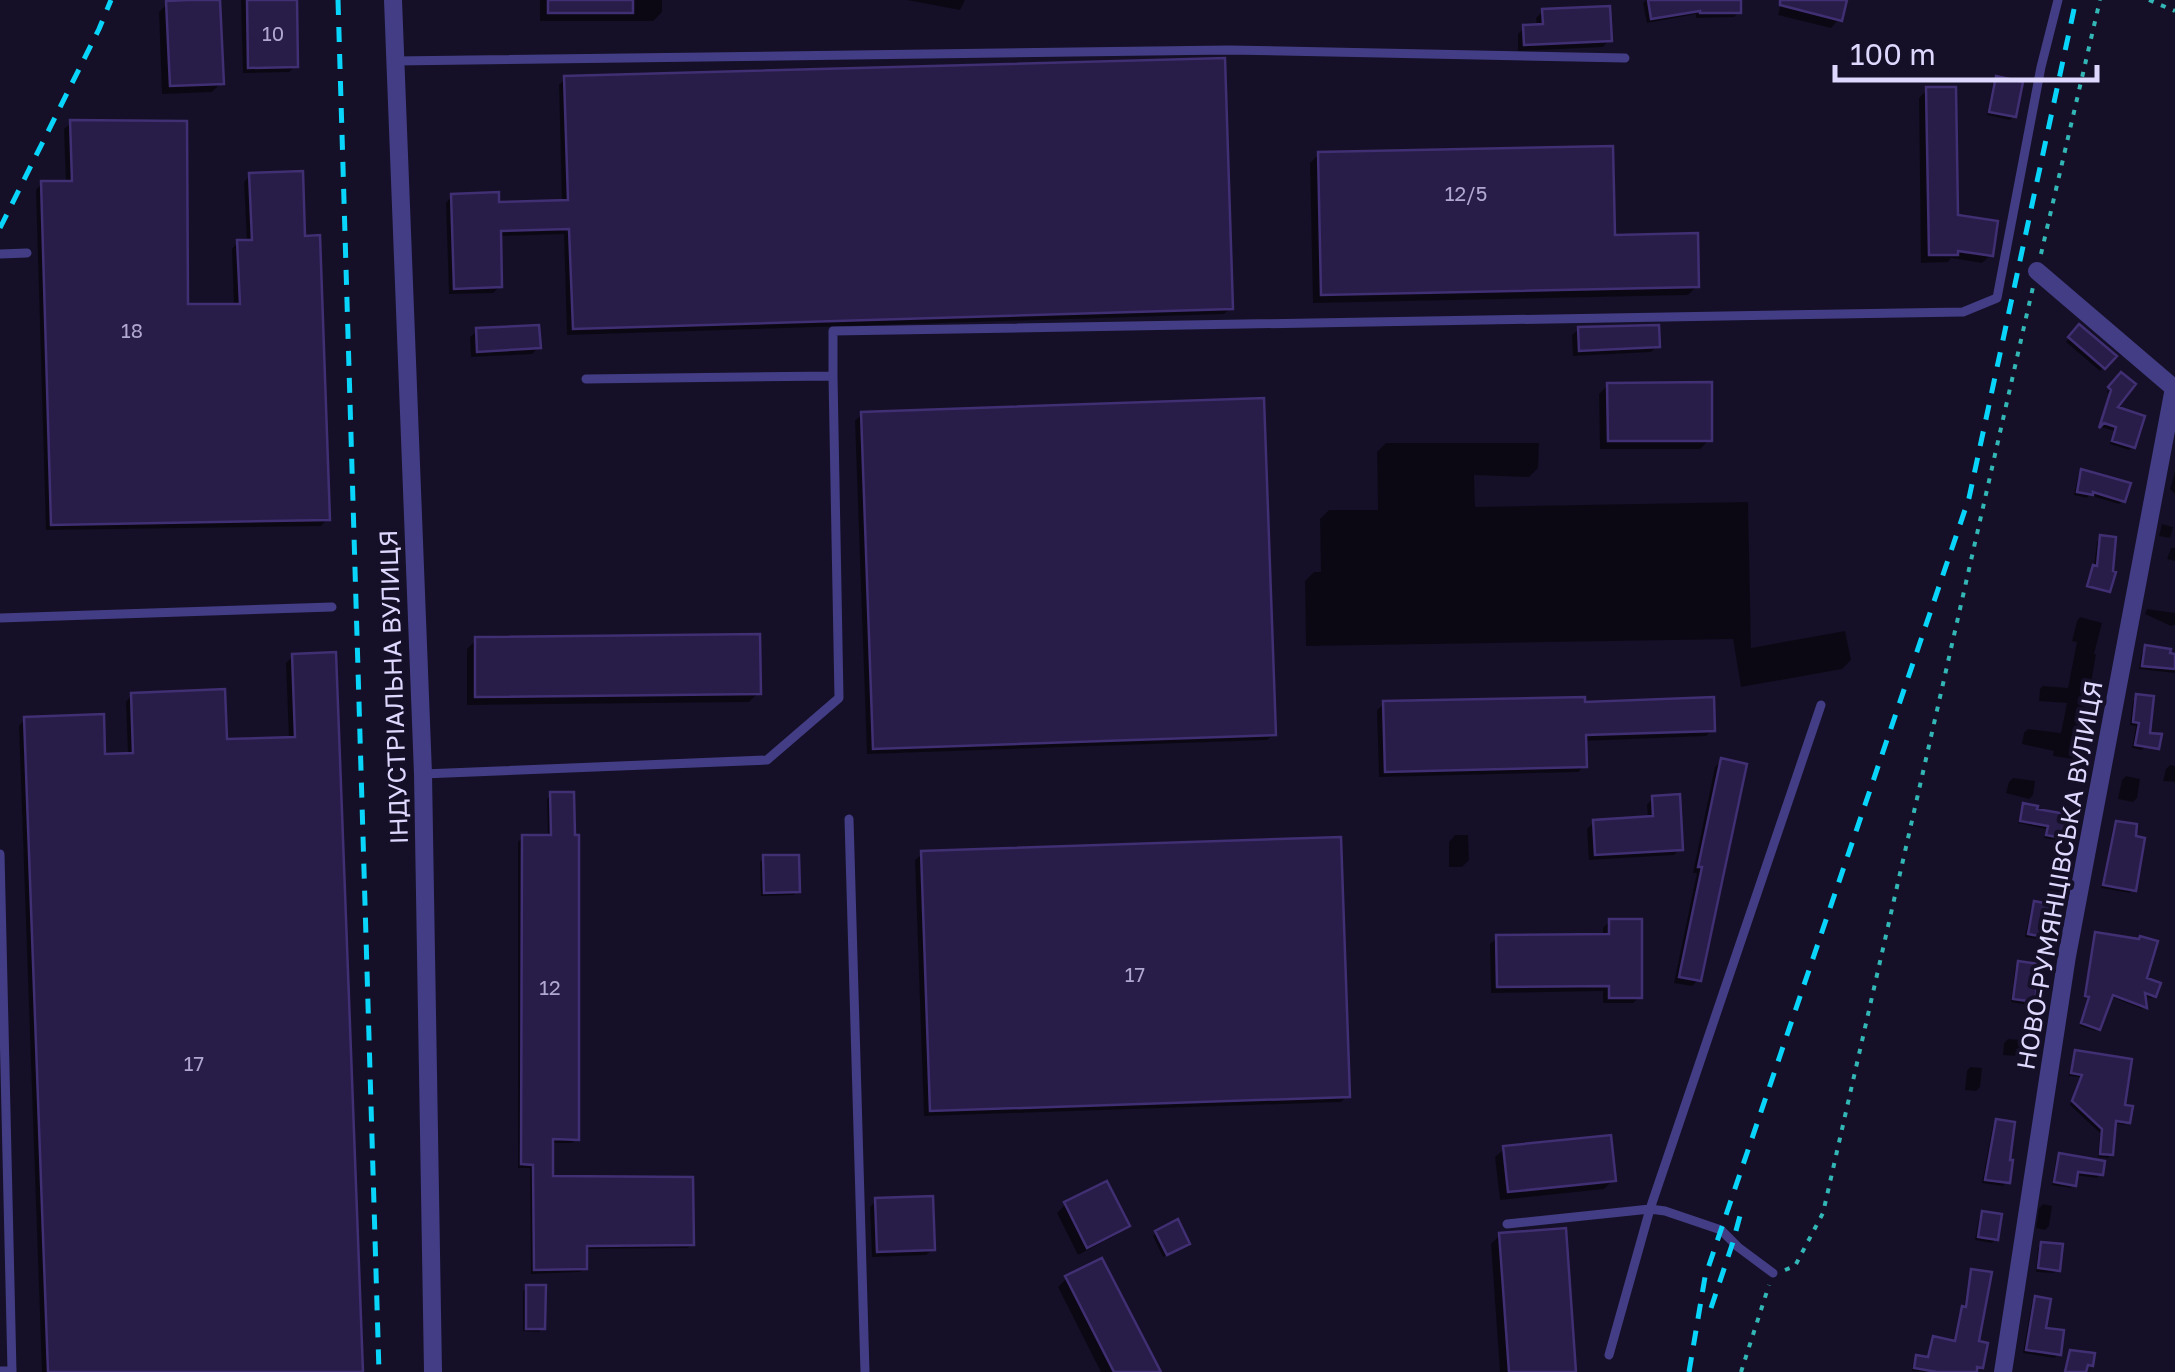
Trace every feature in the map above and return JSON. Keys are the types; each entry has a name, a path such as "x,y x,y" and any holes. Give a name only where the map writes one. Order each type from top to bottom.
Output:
{"street":[{"name":"ІНДУСТРІАЛЬНА ВУЛИЦЯ","path":"393,0 422,774 433,1372"},
{"path":"2037,271 2174,389"},
{"name":"НОВО-РУМЯНЦІВСЬКА ВУЛИЦЯ","path":"2003,1372 2067,956 2174,389"}],"lane":[{"path":"422,774 767,760 838,698 833,331 1963,312 1998,298 2041,67 2058,0"},
{"path":"394,61 1230,50 1625,58"},
{"path":"0,254 27,253"},
{"path":"586,379 834,376"},
{"path":"0,618 332,607"},
{"path":"1609,1355 1650,1209 1821,705"},
{"path":"849,818 865,1372"},
{"path":"0,854 12,1371 0,1370"},
{"path":"1507,1224 1650,1209 1665,1211 1721,1230 1773,1273"}],"path":[{"path":"1741,1372 1773,1273 1795,1266 1822,1212 2100,0"},
{"path":"2148,0 2175,11"}],"building":[{"path":"220,0 224,84 170,86 166,1"},
{"path":"247,0 297,0 298,67 248,68"},
{"path":"548,0 633,0 633,13 548,13"},
{"path":"1648,0 1741,0 1741,13 1700,11 1651,19"},
{"path":"1780,0 1847,0 1842,21 1780,5"},
{"path":"1610,6 1612,41 1524,45 1523,25 1543,24 1542,9"},
{"path":"1225,58 1233,309 573,329 569,229 501,231 502,287 454,289 451,194 499,192 499,202 568,200 564,76"},
{"path":"1996,76 2023,82 2016,117 1989,112"},
{"path":"1926,87 1956,87 1958,215 1998,221 1993,256 1958,251 1958,255 1929,255"},
{"path":"70,120 187,121 188,304 240,304 237,240 252,240 249,173 303,171 305,236 320,235 330,520 51,525 41,181 72,181"},
{"path":"1613,146 1615,235 1698,233 1699,287 1321,295 1318,152"},
{"path":"2079,324 2117,356 2105,369 2068,337"},
{"path":"539,325 541,348 477,352 476,328"},
{"path":"1659,325 1660,347 1579,351 1578,327"},
{"path":"2121,372 2136,384 2118,407 2145,416 2135,448 2112,441 2116,427 2104,423 2099,428 2111,390 2108,387"},
{"path":"1712,382 1712,441 1608,441 1607,383"},
{"path":"1264,398 1276,735 873,749 861,412"},
{"path":"2081,469 2131,483 2125,502 2093,492 2077,492"},
{"path":"2100,535 2116,537 2116,572 2110,592 2087,586 2093,565 2097,566"},
{"path":"760,634 761,694 475,697 475,637"},
{"path":"2145,645 2171,649 2175,669 2142,666"},
{"path":"336,652 363,1372 48,1372 24,717 104,714 105,754 133,753 131,693 225,689 227,739 295,737 292,654"},
{"path":"2136,694 2154,696 2150,733 2162,734 2159,749 2135,745 2139,723 2133,722"},
{"path":"1585,697 1585,702 1714,697 1715,731 1586,735 1587,767 1385,772 1383,701"},
{"path":"1721,758 1747,764 1701,981 1679,977"},
{"path":"550,792 574,792 575,835 579,835 579,1140 553,1139 553,1176 693,1177 694,1245 587,1246 587,1269 534,1270 533,1165 521,1164 522,835 551,835"},
{"path":"1680,794 1683,850 1595,855 1593,820 1653,816 1652,796"},
{"path":"2023,803 2072,815 2067,839 2046,835 2048,826 2020,821"},
{"path":"2116,821 2137,824 2136,836 2145,838 2136,891 2103,885"},
{"path":"1341,837 1350,1097 930,1111 921,851"},
{"path":"763,855 799,855 800,892 764,893"},
{"path":"2034,901 2055,905 2049,938 2028,934"},
{"path":"1609,919 1642,919 1642,998 1609,998 1609,986 1497,987 1496,935 1609,934"},
{"path":"2095,932 2158,941 2147,978 2161,983 2156,997 2145,993 2147,1008 2113,995 2100,1030 2081,1023 2089,997 2085,996"},
{"path":"2018,961 2040,964 2035,1002 2013,999"},
{"path":"2075,1050 2132,1059 2125,1105 2133,1106 2130,1123 2116,1121 2113,1155 2100,1154 2102,1129 2072,1101 2082,1075 2071,1073"},
{"path":"1996,1119 2015,1122 2010,1183 1985,1180"},
{"path":"1611,1135 1616,1181 1508,1192 1503,1146"},
{"path":"2059,1153 2105,1161 2103,1175 2078,1172 2076,1186 2054,1182"},
{"path":"1107,1181 1130,1226 1087,1248 1064,1202"},
{"path":"933,1196 935,1250 877,1252 875,1198"},
{"path":"1982,1211 2002,1214 1998,1240 1978,1237"},
{"path":"1178,1219 1190,1244 1167,1255 1155,1231"},
{"path":"1566,1228 1576,1372 1509,1372 1499,1233"},
{"path":"2041,1242 2063,1244 2060,1271 2038,1268"},
{"path":"1102,1258 1161,1372 1114,1372 1065,1276"},
{"path":"1971,1269 1992,1272 1979,1341 1988,1343 1983,1368 1977,1367 1977,1372 1937,1372 1914,1368 1916,1355 1928,1357 1933,1336 1955,1341 1962,1306 1966,1307"},
{"path":"526,1285 546,1285 545,1329 526,1329"},
{"path":"2035,1296 2051,1299 2046,1328 2064,1330 2061,1355 2026,1350"},
{"path":"2070,1350 2095,1353 2093,1366 2088,1365 2086,1372 2065,1372"}],"railway":[{"path":"0,228 111,0"},
{"path":"338,0 379,1372"},
{"path":"1689,1372 1705,1277 1969,498 2076,0"},
{"path":"1711,1308 1741,1212"}]}
